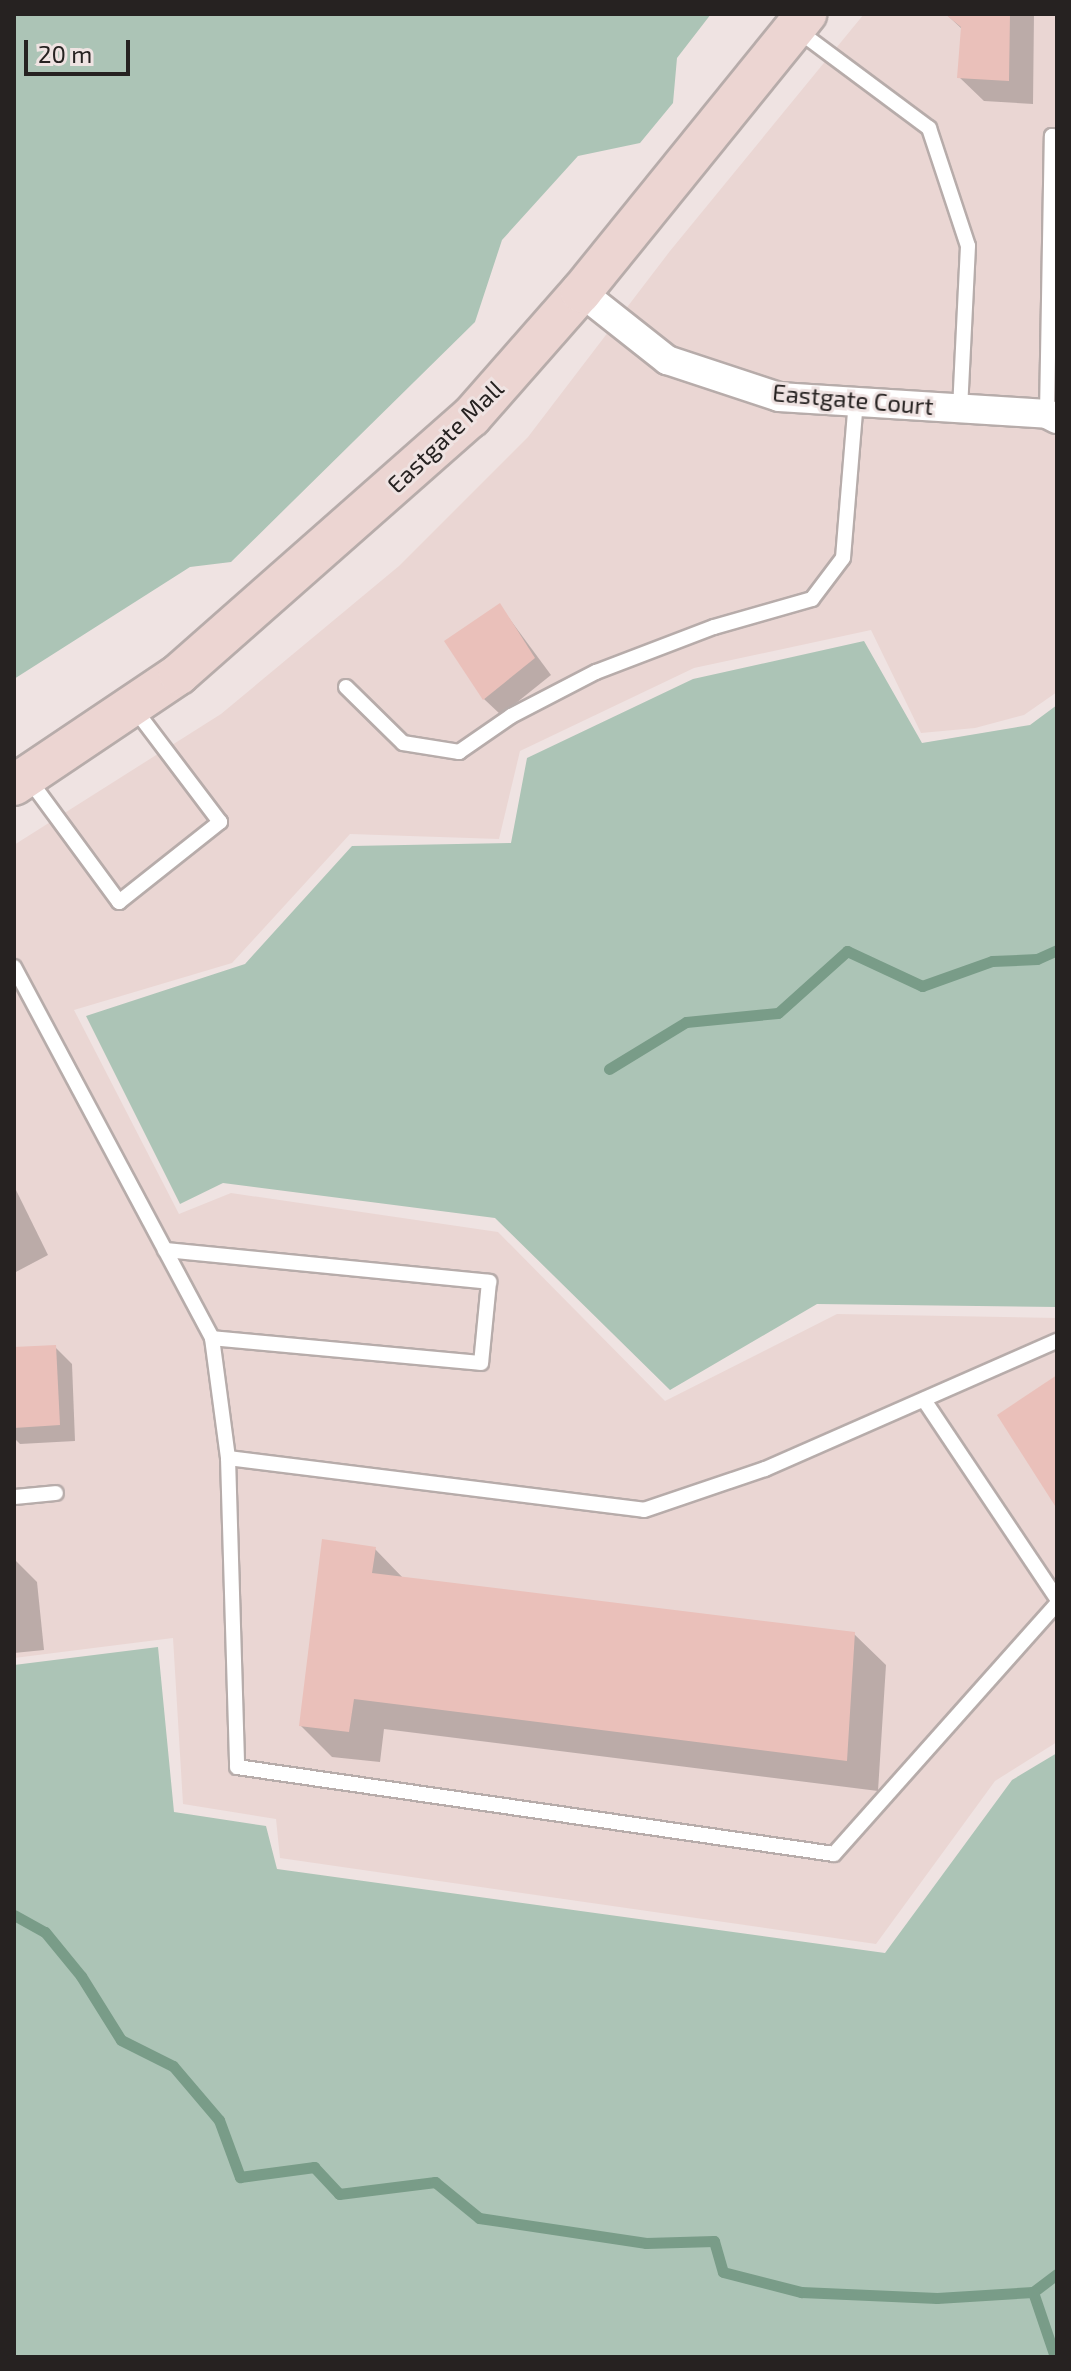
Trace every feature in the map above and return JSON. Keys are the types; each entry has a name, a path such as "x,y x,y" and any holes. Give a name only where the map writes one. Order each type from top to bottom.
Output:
{"main road":[{"name":"Eastgate Mall","path":"21,781 179,674 471,417 581,292 801,21"}],"street":[{"name":"Eastgate Court","path":"581,292 667,360 779,397 1052,416"}],"lane":[{"path":"801,21 929,128 968,246 960,408"},
{"path":"1052,416 1052,136 1057,137"},
{"path":"346,687 403,743 459,752 511,716 596,672 714,627 812,599 843,558 856,401"},
{"path":"21,781 119,902 220,822 132,706"},
{"path":"14,967 212,1338 228,1458 237,1767 834,1854 1057,1602 924,1400"},
{"path":"165,1250 489,1282 481,1363 212,1338"},
{"path":"228,1458 644,1510 765,1469 1057,1341"},
{"path":"14,1497 56,1493"}],"shaded area":[{"path":"864,14 1057,14 1057,692 1024,715 975,728 921,733 871,630 694,668 520,751 499,839 350,834 232,963 74,1010 179,1214 231,1193 498,1232 665,1401 837,1314 1057,1318 1057,1742 995,1781 876,1944 280,1858 276,1819 183,1804 173,1638 14,1658 14,845 221,714 399,566 528,437 670,251"}],"green space":[{"path":"14,14 711,14 677,58 673,103 640,143 578,156 502,240 475,322 231,562 190,567 14,679"},
{"path":"864,641 922,743 1030,725 1057,705 1057,1307 817,1304 670,1390 495,1218 223,1183 180,1204 86,1016 245,964 352,846 511,843 527,758 693,679"},
{"path":"158,1647 174,1812 266,1826 277,1869 885,1953 1012,1780 1057,1753 1057,2357 14,2357 14,1665"}],"building":[{"path":"945,14 1010,14 1009,81 957,78 961,27"},
{"path":"500,603 535,658 483,700 444,641"},
{"path":"56,1345 60,1425 14,1428 14,1347"},
{"path":"1057,1375 1057,1509 997,1415"},
{"path":"322,1539 376,1547 372,1573 855,1632 847,1761 354,1699 349,1732 299,1726"}],"waterway":[{"path":"609,1069 686,1022 778,1013 847,951 922,986 992,961 1037,959 1057,950"},
{"path":"14,1915 45,1932 81,1976 121,2040 173,2066 219,2120 240,2177 314,2167 339,2194 435,2182 479,2218 646,2243 714,2241 723,2272 801,2292 937,2298 1033,2292 1057,2274"},
{"path":"1033,2292 1055,2357"}]}
